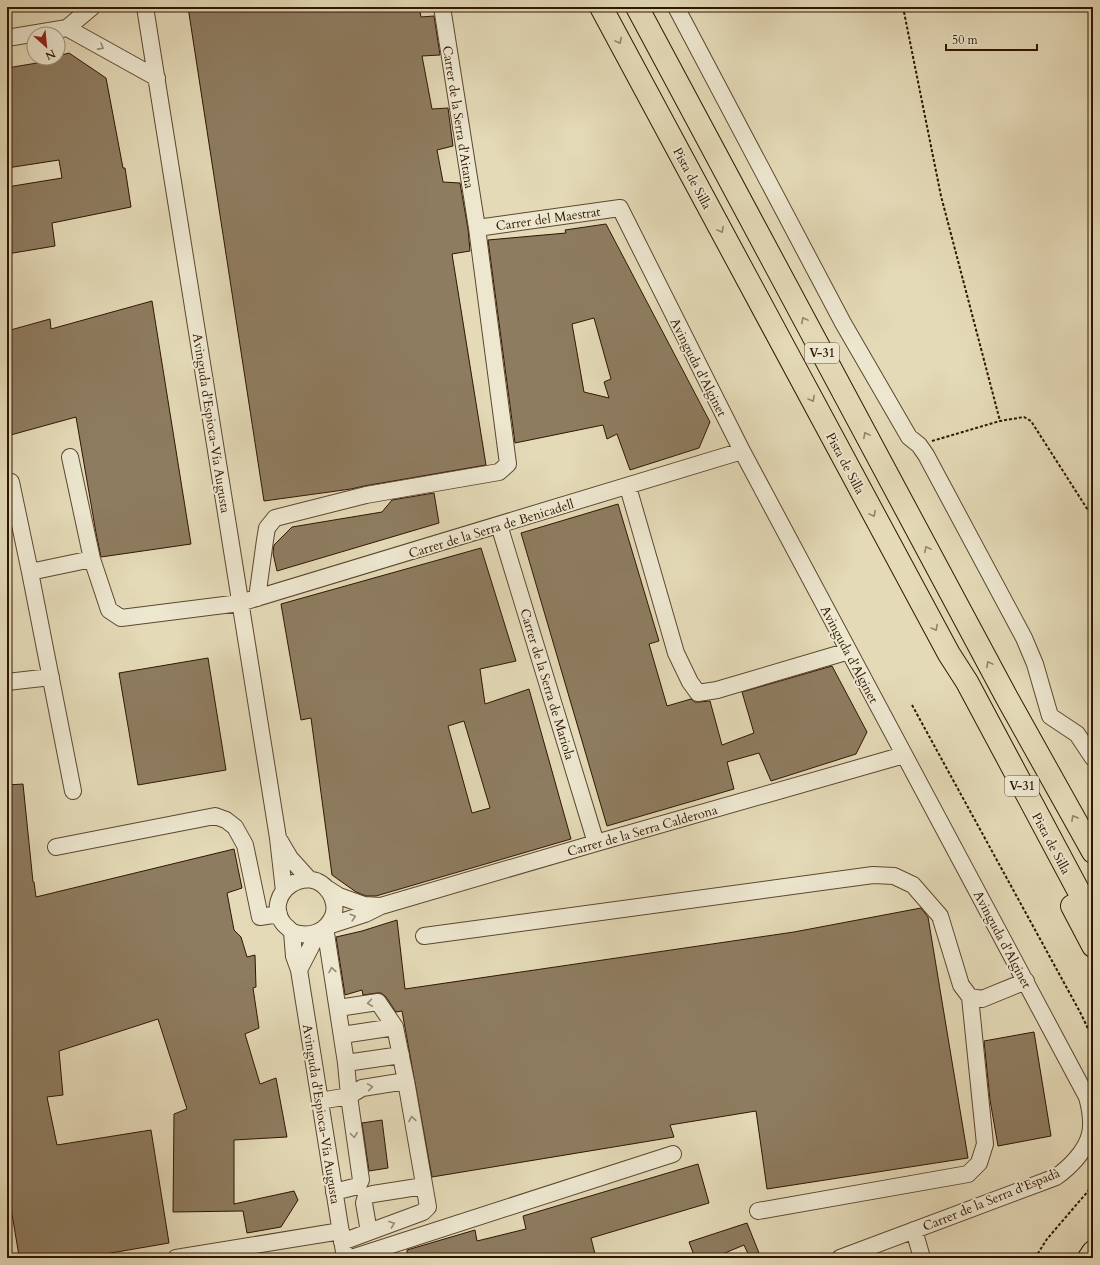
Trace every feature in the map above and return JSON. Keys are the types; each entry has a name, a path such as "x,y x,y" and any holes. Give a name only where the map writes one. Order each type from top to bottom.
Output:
{"highway":[{"name":"Pista de Silla","path":"601,7 949,654 967,682 1093,918"},
{"name":"V-31","path":"637,7 1007,698 1093,852"},
{"path":"949,654 956,689 1093,946"},
{"path":"1089,1258 1093,1252"}],"street":[{"path":"7,38 67,28 92,7"},
{"name":"Avinguda d'Espioca-Vía Augusta","path":"145,7 278,838 284,891"},
{"name":"Carrer de la Serra d'Aitana","path":"257,598 267,528 275,518 366,495 498,472 508,464 476,228 442,7"},
{"path":"676,7 844,323 909,437 926,454 1024,638 1035,664 1050,716 1077,734 1093,758"},
{"path":"67,28 157,78"},
{"name":"Carrer del Maestrat","path":"476,228 620,208"},
{"name":"Avinguda d'Alginet","path":"620,208 742,452 1087,1096"},
{"name":"Carrer de la Serra de Benicadell","path":"70,457 92,559 109,610 121,618 240,603 742,452"},
{"path":"11,482 73,791"},
{"path":"628,487 676,653 690,682 698,693 717,690 849,651"},
{"name":"Carrer de la Serra de Mariola","path":"499,526 596,843"},
{"path":"30,572 92,559"},
{"path":"7,682 50,677"},
{"name":"Carrer de la Serra Calderona","path":"322,930 365,914 381,906 904,755"},
{"path":"56,847 215,816 226,820 235,827 245,845 260,917 279,914"},
{"path":"278,838 290,858 308,878 321,883 328,889 334,904 334,913 331,921 322,930 305,957 299,970"},
{"path":"424,936 873,875 894,876 913,885 940,916 961,985 970,997 985,1144 979,1163 968,1174 758,1211"},
{"path":"308,878 295,882 287,887 281,895 278,905 279,914 283,923 292,932 308,935 322,930"},
{"name":"Carrer de la Serra Calderona","path":"328,889 339,896 364,905 381,906"},
{"path":"322,930 338,1008 361,1180 358,1186 334,1192"},
{"name":"Avinguda d'Espioca-Vía Augusta","path":"292,932 294,956 299,970 345,1258"},
{"path":"970,997 982,999 1026,981"},
{"path":"176,1258 341,1237 369,1232 423,1212 428,1208 395,1027 378,1002 338,1008"},
{"path":"342,1035 395,1027"},
{"path":"346,1063 401,1055"},
{"path":"320,1101 349,1096 362,1088 406,1081"},
{"name":"Carrer de la Serra d'Espadà","path":"840,1258 1056,1177 1078,1156 1088,1140 1091,1132 1091,1110 1087,1096"},
{"path":"351,1258 673,1154"},
{"path":"369,1232 364,1203 366,1196 424,1186"},
{"path":"914,1230 922,1258"}],"path":[{"path":"903,7 941,196 1000,421"},
{"path":"918,445 1000,421 1024,417 1031,421 1093,518"},
{"path":"912,704 1080,1012 1093,1040"},
{"path":"1035,1258 1047,1239 1089,1190 1093,1182"}],"building":[{"path":"188,7 419,7 421,17 434,16 440,55 422,56 432,109 448,108 453,146 437,150 443,182 460,183 468,229 470,251 452,254 486,465 351,489 264,501"},
{"path":"69,53 106,78 123,168 125,168 131,207 52,223 55,246 7,254 7,187 62,178 59,160 7,168 7,68 26,65 66,66 66,54"},
{"path":"606,224 710,422 699,448 630,470 617,434 607,439 603,425 515,443 488,240 566,233 565,230","holes":["594,318 611,379 604,382 609,398 584,392 572,324"]},
{"path":"152,301 191,544 101,557 76,417 7,436 7,331 50,319 51,329"},
{"path":"434,493 439,523 277,571 273,553 274,545 292,527 382,512 392,500"},
{"path":"618,504 659,641 649,644 667,706 691,699 695,702 710,701 722,745 754,733 742,692 832,666 867,732 856,754 771,781 759,753 727,762 734,789 607,826 521,533"},
{"path":"481,548 516,661 480,669 485,704 529,689 571,839 376,896 366,896 356,892 332,875 311,718 301,720 281,604","holes":["464,721 490,808 472,813 448,726"]},
{"path":"208,658 226,770 138,785 119,673"},
{"path":"23,784 33,882 36,897 234,849 242,888 227,893 234,930 241,937 247,957 255,955 256,987 253,988 259,1028 245,1034 260,1084 276,1078 287,1137 234,1140 234,1204 294,1191 298,1200 281,1227 247,1233 243,1211 173,1212 174,1114 187,1109 158,1019 59,1051 63,1095 47,1097 57,1145 151,1130 169,1243 82,1258 22,1258 19,1256 7,1184 7,785"},
{"path":"921,908 928,917 968,1158 767,1189 756,1111 670,1125 674,1137 432,1177 402,1011 396,1012 386,997 381,993 363,995 362,990 345,995 336,937 362,931 397,920 405,989 794,932"},
{"path":"1034,1032 1051,1136 998,1146 990,1100 984,1041"},
{"path":"382,1120 388,1168 369,1171 362,1123"},
{"path":"698,1164 709,1203 591,1238 596,1258 407,1258 407,1250 475,1230 477,1241 526,1229 523,1216"},
{"path":"747,1223 761,1258 750,1258 744,1245 713,1258 695,1258 689,1242"}]}
